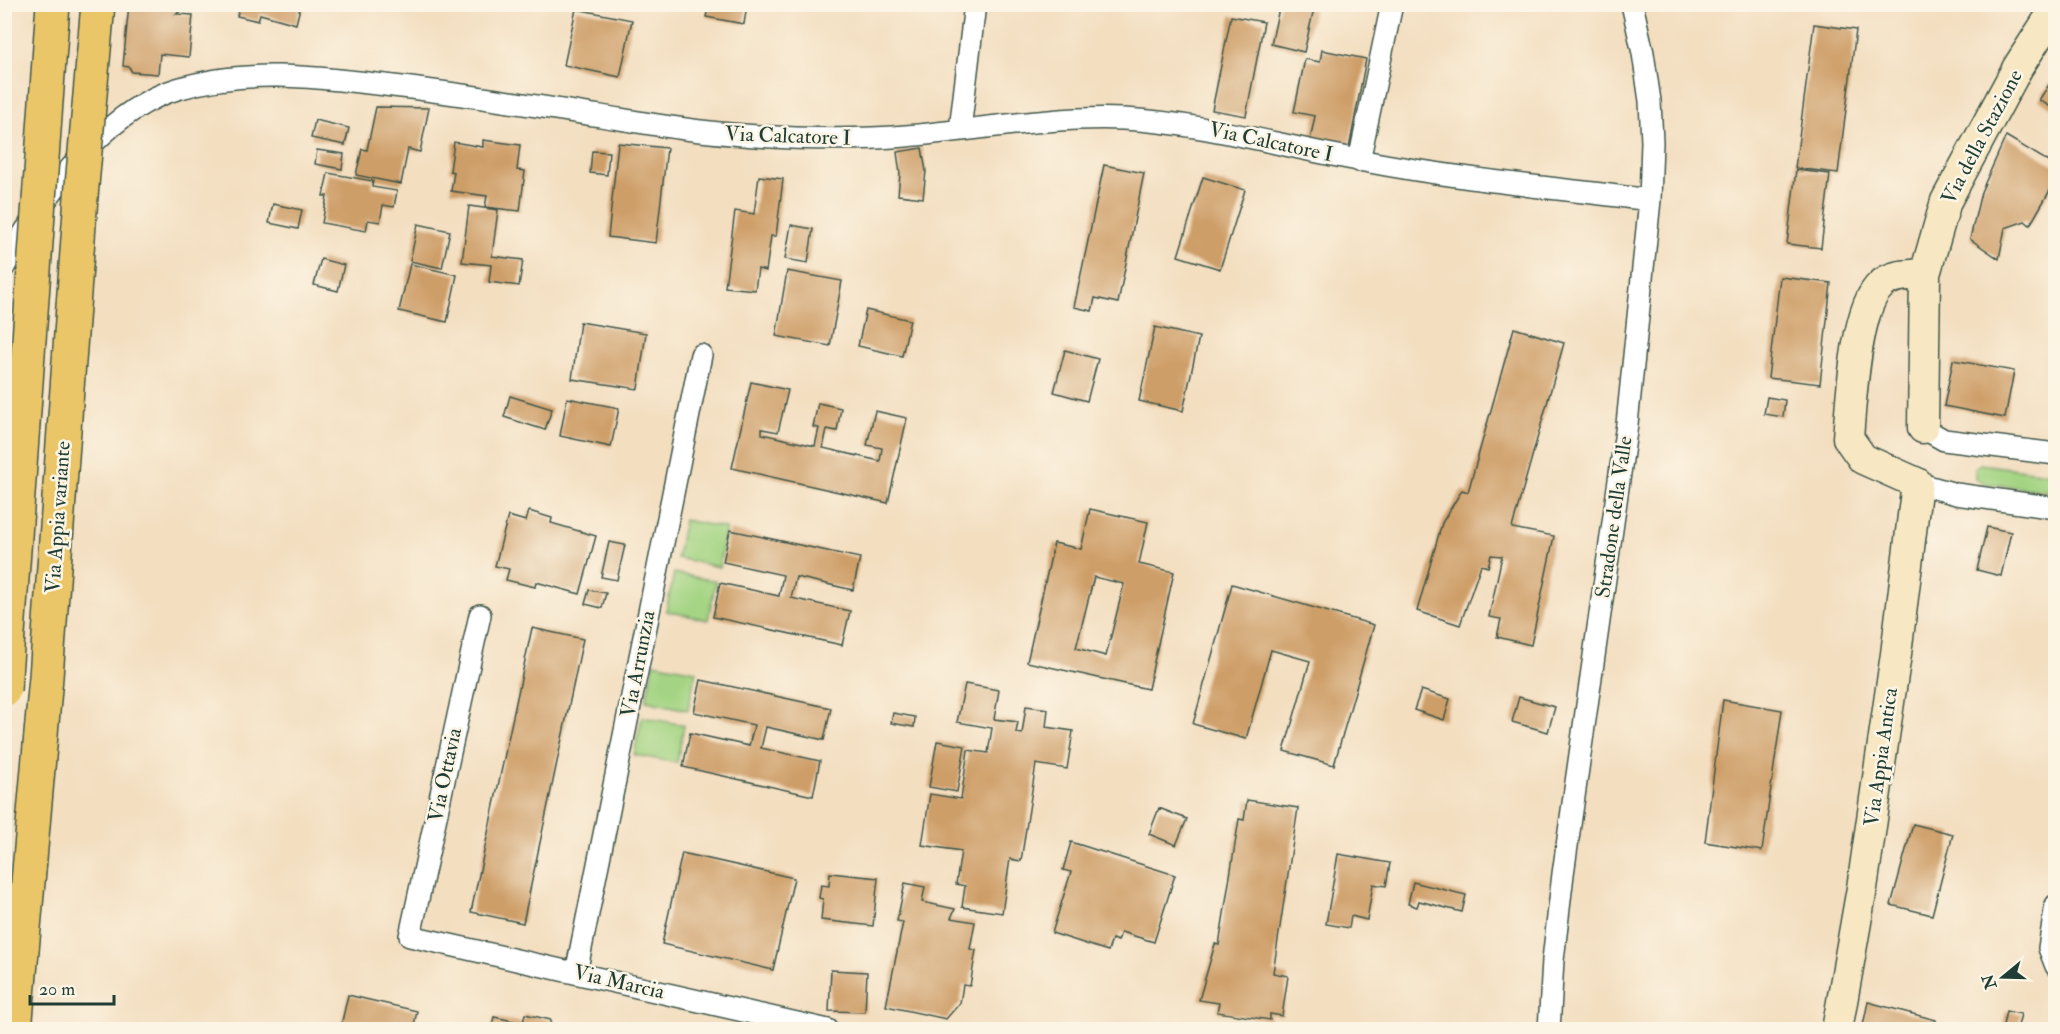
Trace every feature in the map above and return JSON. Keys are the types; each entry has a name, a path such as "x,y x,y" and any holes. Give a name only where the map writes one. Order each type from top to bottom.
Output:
{"highway":[{"name":"Via Appia variante","path":"4,690 53,4"},
{"name":"Via Appia variante","path":"15,1029 46,677 81,197 98,4"}],"street":[{"path":"960,130 975,4"},
{"path":"1359,161 1392,4"},
{"name":"Stradone della Valle","path":"1549,1029 1553,960 1563,874 1627,424 1650,200 1652,142 1650,101 1643,53 1632,4"},
{"name":"Via della Stazione","path":"1923,428 1925,274 1946,201 2018,67 2055,8"},
{"name":"Via Calcatore I","path":"4,267 52,194 91,146 140,106 170,91 190,85 227,79 284,75 434,90 697,131 806,139 870,138 1056,120 1149,121 1204,128 1359,161 1650,200"},
{"path":"1925,274 1896,276 1880,285 1866,312 1856,358 1848,438 1863,459 1917,483 1956,494 2055,508"},
{"name":"Via Arrunzia","path":"576,973 701,355"},
{"path":"1923,428 1944,440 2055,454"},
{"name":"Via Appia Antica","path":"1837,1029 1866,866 1895,665 1917,483"},
{"name":"Via Ottavia","path":"410,936 480,615"},
{"path":"2055,905 2049,948 2055,966"},
{"name":"Via Marcia","path":"410,936 828,1029"}],"green space":[{"path":"1980,464 2055,474 2055,492 1982,483 1975,478 1975,468"},
{"path":"684,520 726,528 719,567 677,558"},
{"path":"674,573 716,581 708,620 666,611"},
{"path":"654,663 696,671 688,710 646,701"},
{"path":"642,717 684,725 677,763 634,755"}],"building":[{"path":"129,4 191,4 176,14 193,15 189,57 160,54 158,74 132,72 129,67 123,66"},
{"path":"240,4 301,4 296,24 260,14 258,21 237,16"},
{"path":"709,4 747,5 744,24 706,17"},
{"path":"1280,4 1315,4 1304,52 1271,44"},
{"path":"576,9 632,20 620,77 564,65"},
{"path":"1231,16 1264,22 1246,116 1212,110"},
{"path":"1814,24 1856,30 1838,173 1795,168"},
{"path":"1322,50 1366,59 1348,154 1309,145 1315,116 1294,112 1305,59 1320,62"},
{"path":"2056,74 2056,110 2039,100"},
{"path":"376,107 429,108 420,152 408,149 401,184 356,175 362,149 367,150"},
{"path":"315,120 349,128 345,145 311,138"},
{"path":"2006,136 2056,166 2056,180 2030,225 2025,221 2005,228 1999,259 1970,239 1981,192"},
{"path":"483,140 520,145 517,170 525,171 520,211 485,207 487,196 451,191 454,172 450,171 454,142 483,147"},
{"path":"618,143 667,148 656,243 608,237"},
{"path":"922,148 926,171 923,198 898,195 900,174 897,152"},
{"path":"317,150 344,154 342,169 315,164"},
{"path":"592,151 609,152 607,175 590,173"},
{"path":"1104,165 1144,173 1118,303 1095,298 1092,311 1074,307"},
{"path":"1796,170 1830,174 1821,248 1787,244"},
{"path":"328,173 373,181 372,187 397,191 394,207 383,205 380,222 368,220 366,231 322,223 327,196 323,196"},
{"path":"759,176 783,179 776,236 771,236 766,271 758,269 755,290 725,287 735,211 754,214"},
{"path":"1203,177 1245,190 1220,269 1178,256"},
{"path":"273,204 302,210 298,229 269,223"},
{"path":"469,206 498,210 492,256 523,260 519,286 489,282 491,265 462,262"},
{"path":"418,224 450,231 442,268 410,261"},
{"path":"791,225 813,229 808,263 785,259"},
{"path":"321,259 344,265 338,291 314,285"},
{"path":"410,264 457,275 447,322 399,311"},
{"path":"787,271 842,281 830,346 776,336"},
{"path":"1780,277 1831,283 1820,384 1768,378"},
{"path":"866,310 910,320 902,356 858,346"},
{"path":"580,322 646,333 638,389 572,379"},
{"path":"1155,327 1199,337 1183,411 1139,401"},
{"path":"1514,328 1564,343 1512,528 1554,536 1531,645 1497,637 1501,619 1489,617 1502,556 1491,555 1488,567 1481,565 1460,625 1417,611 1442,523 1462,490 1468,492"},
{"path":"1065,350 1098,359 1087,401 1054,392"},
{"path":"1953,360 2014,371 2005,418 1944,406"},
{"path":"751,382 788,390 778,432 762,429 762,434 815,446 819,428 813,427 818,403 841,408 837,431 827,429 823,448 880,461 882,448 867,445 875,411 907,418 888,503 732,468"},
{"path":"510,396 552,409 545,430 504,417"},
{"path":"1767,397 1785,400 1783,417 1764,414"},
{"path":"567,398 619,408 611,447 560,436"},
{"path":"1090,509 1148,522 1139,564 1174,572 1148,689 1027,662 1054,543 1081,549","holes":["1094,577 1124,584 1106,656 1076,648"]},
{"path":"529,511 552,518 551,523 596,536 580,594 536,582 535,587 506,580 509,569 495,566 508,516 526,521"},
{"path":"1987,527 2011,532 2001,576 1977,570"},
{"path":"730,530 860,558 853,590 796,577 791,598 850,611 842,645 713,617 720,583 779,596 783,575 723,562"},
{"path":"609,542 625,545 617,580 601,577"},
{"path":"1232,584 1374,625 1334,765 1284,751 1310,661 1271,650 1246,739 1193,724"},
{"path":"589,590 606,593 602,608 585,604"},
{"path":"532,628 583,639 523,923 471,912"},
{"path":"701,680 831,708 824,740 766,727 761,748 820,761 813,796 683,767 690,733 749,746 754,725 694,712"},
{"path":"965,684 999,690 994,719 1018,722 1016,733 1022,734 1026,706 1048,709 1046,727 1073,731 1067,769 1036,764 1021,861 1010,859 1002,913 962,907 965,886 956,884 961,851 922,845 930,794 961,799 968,750 988,753 992,728 957,722"},
{"path":"1421,690 1450,699 1444,720 1414,710"},
{"path":"1519,697 1555,707 1548,732 1512,722"},
{"path":"1723,700 1782,710 1762,851 1705,842"},
{"path":"893,713 915,717 914,727 891,723"},
{"path":"937,741 965,746 957,792 929,787"},
{"path":"1247,800 1298,808 1273,973 1288,976 1282,1016 1270,1014 1270,1020 1217,1012 1219,1003 1199,1000 1215,944 1219,945 1239,819 1244,820"},
{"path":"1159,808 1187,819 1176,845 1149,834"},
{"path":"1913,824 1953,834 1932,915 1891,905"},
{"path":"1071,842 1175,875 1154,942 1121,932 1118,941 1112,939 1108,951 1052,933 1071,872 1063,870"},
{"path":"682,853 794,878 773,970 662,944"},
{"path":"1338,854 1390,863 1386,886 1373,884 1367,920 1351,916 1349,928 1326,924"},
{"path":"830,873 878,878 873,926 821,920 823,899 819,898 821,885 829,886"},
{"path":"1413,882 1466,895 1462,912 1419,901 1417,907 1408,904"},
{"path":"905,883 925,887 922,902 955,909 951,918 975,922 970,949 976,950 970,986 963,985 960,1003 946,1019 886,1006 903,922 897,921"},
{"path":"831,970 867,972 865,1012 829,1011"},
{"path":"348,995 417,1011 413,1030 340,1030"},
{"path":"1868,1002 1936,1020 1934,1030 1862,1030"},
{"path":"2006,1011 2021,1014 2017,1030 2002,1030"},
{"path":"525,1014 551,1020 549,1030 491,1030 494,1017 523,1023"}]}
